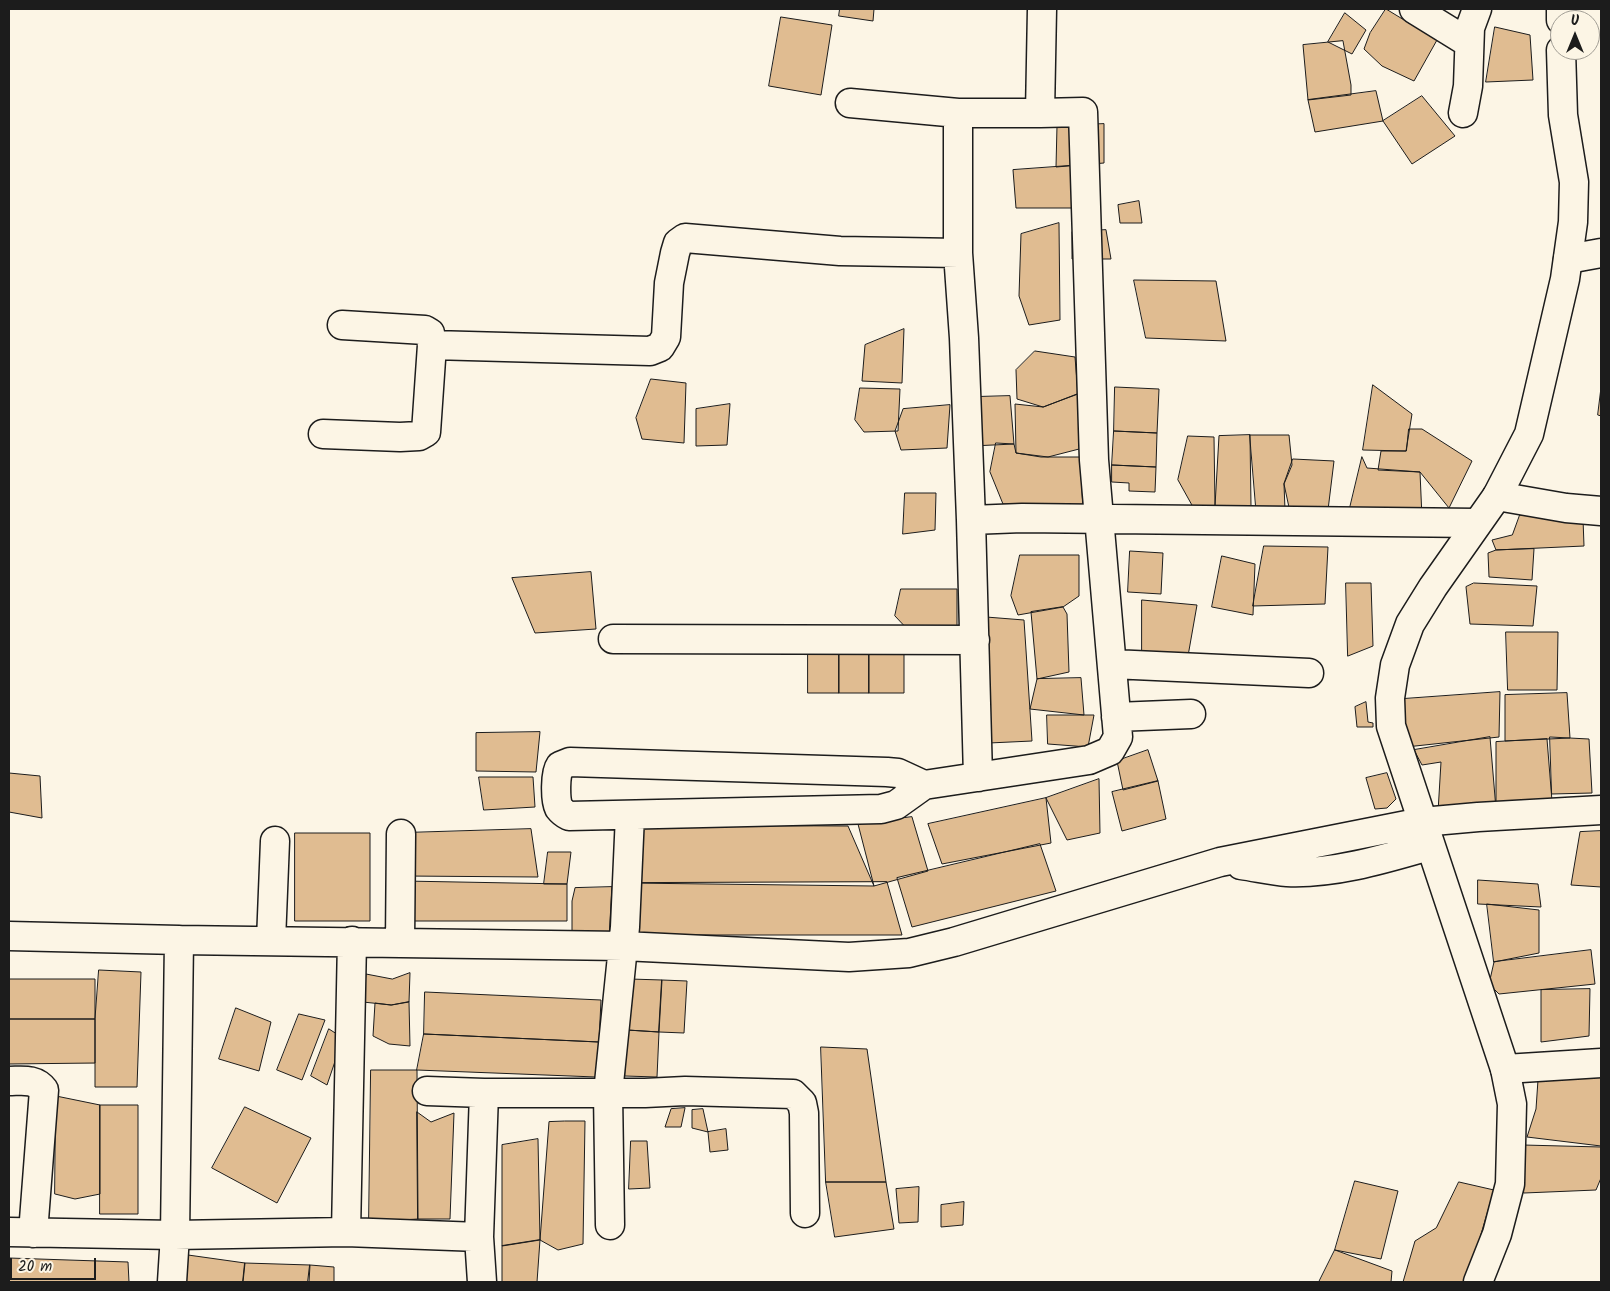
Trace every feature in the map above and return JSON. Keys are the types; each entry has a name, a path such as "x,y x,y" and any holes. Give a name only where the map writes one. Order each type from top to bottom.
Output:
{"street":[{"path":"1040,113 1042,9"},
{"path":"1414,9 1469,43"},
{"path":"1463,113 1468,86 1470,28 1477,9"},
{"path":"1478,1282 1497,1234 1510,1184 1512,1104 1505,1068 1391,726 1390,698 1395,665 1410,624 1497,496 1529,434 1566,279 1573,222 1574,182 1563,115 1561,60"},
{"path":"850,103 958,113 1083,112 1094,460 1101,520 1118,736 1110,751 1089,760 924,785 896,805 881,809 569,816 558,805 558,770 564,764 570,762 887,772 898,773 924,785"},
{"path":"958,113 958,253 964,338 971,520 978,777"},
{"path":"432,345 650,351 660,347 666,337 669,283 672,268 678,243 684,238 840,251 958,253"},
{"path":"1568,259 1601,253"},
{"path":"323,434 419,436 426,432 432,345 430,333 425,330 342,325"},
{"path":"1497,496 1566,508 1601,511"},
{"path":"971,520 1022,518 1477,524"},
{"path":"613,639 975,640"},
{"path":"1112,664 1309,673"},
{"path":"1116,717 1191,714"},
{"path":"1220,862 1286,872 1324,871 1397,856 1426,834 1478,817 1601,810"},
{"path":"610,1225 608,1093 624,946 630,815"},
{"path":"9,936 624,946 849,957 909,953 964,939 1220,862 1374,832 1426,834"},
{"path":"400,942 401,834"},
{"path":"271,941 275,841"},
{"path":"172,1282 175,1235 179,940"},
{"path":"346,1232 352,942"},
{"path":"1505,1068 1601,1063"},
{"path":"9,1081 31,1081 39,1084 44,1090 21,1232 175,1235 346,1232 479,1237"},
{"path":"427,1091 608,1093 685,1091 793,1094 802,1103 804,1113 805,1213"},
{"path":"482,1282 479,1237 484,1093"}],"building":[{"path":"840,9 874,9 873,21 839,16"},
{"path":"1386,9 1437,40 1414,81 1382,66 1364,49 1370,33"},
{"path":"1345,13 1366,30 1352,54 1328,42"},
{"path":"781,17 832,25 821,95 769,86"},
{"path":"1495,27 1530,35 1533,80 1486,82"},
{"path":"1343,41 1351,95 1308,100 1303,45"},
{"path":"1376,91 1383,121 1315,132 1308,100"},
{"path":"1422,96 1455,136 1412,164 1383,121"},
{"path":"1104,124 1104,163 1056,167 1057,126"},
{"path":"1082,165 1083,208 1016,208 1013,170"},
{"path":"1139,201 1142,223 1120,223 1118,205"},
{"path":"1059,223 1060,320 1029,325 1019,296 1021,234"},
{"path":"1106,230 1111,259 1072,259 1072,232"},
{"path":"1134,280 1216,281 1226,341 1146,338"},
{"path":"904,329 902,383 862,381 865,345"},
{"path":"1035,351 1075,357 1078,394 1043,407 1017,399 1016,370"},
{"path":"651,379 686,383 684,443 642,439 636,418"},
{"path":"1373,385 1412,414 1406,451 1363,450"},
{"path":"1115,387 1159,389 1157,433 1114,431"},
{"path":"860,388 900,389 898,431 864,432 855,420"},
{"path":"1601,388 1601,416 1598,415"},
{"path":"1078,394 1083,448 1048,457 1016,453 1015,404 1043,407"},
{"path":"1010,396 1014,444 972,446 975,397"},
{"path":"730,404 727,445 696,446 696,409"},
{"path":"950,405 947,448 901,450 895,431 903,409"},
{"path":"1409,429 1422,429 1472,461 1449,508 1420,472 1378,470 1381,451 1406,451"},
{"path":"1114,431 1157,433 1156,467 1112,465"},
{"path":"1250,435 1289,435 1292,465 1284,484 1285,510 1256,507"},
{"path":"1250,435 1251,506 1215,506 1219,436"},
{"path":"1188,436 1214,437 1215,506 1193,507 1178,480"},
{"path":"996,443 1014,444 1016,453 1041,457 1080,457 1083,508 1003,504 990,472"},
{"path":"1362,457 1367,468 1420,472 1422,518 1349,512"},
{"path":"1293,459 1334,461 1328,510 1290,512 1284,484"},
{"path":"1112,465 1156,467 1155,492 1129,491 1129,483 1112,482"},
{"path":"905,493 936,493 935,530 903,534"},
{"path":"1520,515 1583,519 1584,546 1496,550 1492,540 1512,535"},
{"path":"1264,546 1328,547 1325,604 1253,606"},
{"path":"1534,549 1532,580 1489,577 1488,553 1496,550"},
{"path":"1130,551 1163,553 1161,594 1128,592"},
{"path":"1020,555 1079,555 1079,596 1063,607 1018,615 1011,596"},
{"path":"1222,556 1255,564 1253,615 1212,607"},
{"path":"591,572 596,629 535,633 512,578"},
{"path":"1346,583 1371,583 1373,646 1348,656"},
{"path":"1474,583 1537,586 1533,626 1470,624 1466,587"},
{"path":"901,589 957,589 957,630 911,633 895,616"},
{"path":"1142,600 1197,605 1188,656 1142,656"},
{"path":"1063,607 1067,614 1069,672 1037,679 1031,612"},
{"path":"986,617 1024,620 1032,741 989,743"},
{"path":"1506,632 1558,632 1557,690 1508,690"},
{"path":"808,653 839,653 839,693 808,693"},
{"path":"839,653 869,653 869,693 839,693"},
{"path":"869,653 904,653 904,693 869,693"},
{"path":"1081,678 1084,715 1030,709 1037,679"},
{"path":"1500,692 1499,737 1406,747 1403,699"},
{"path":"1567,693 1570,738 1505,741 1505,695"},
{"path":"1366,702 1368,722 1373,723 1373,727 1357,727 1355,707"},
{"path":"1047,715 1094,715 1088,747 1048,744"},
{"path":"540,732 536,772 476,771 476,733"},
{"path":"1490,737 1496,809 1438,812 1441,762 1422,765 1414,750"},
{"path":"1550,737 1589,739 1592,793 1552,794"},
{"path":"1547,739 1552,801 1496,809 1496,742"},
{"path":"1148,750 1158,781 1123,790 1117,761"},
{"path":"9,773 40,776 42,818 9,812"},
{"path":"1387,773 1396,799 1387,808 1375,809 1366,778"},
{"path":"479,777 533,777 535,807 484,810"},
{"path":"1099,779 1100,833 1067,840 1046,798"},
{"path":"1158,781 1166,819 1122,831 1112,792"},
{"path":"1046,798 1051,843 942,864 928,824"},
{"path":"912,817 928,871 874,886 858,824"},
{"path":"630,825 848,826 874,886 627,883"},
{"path":"531,829 538,877 405,876 403,833"},
{"path":"1601,831 1601,887 1571,885 1580,832"},
{"path":"295,833 370,833 370,921 295,921"},
{"path":"1040,844 1056,891 912,927 897,878"},
{"path":"548,852 571,852 567,884 544,884"},
{"path":"1478,880 1538,884 1541,907 1478,904"},
{"path":"403,881 567,884 567,921 403,921"},
{"path":"887,882 902,935 636,935 641,883"},
{"path":"612,887 609,938 572,935 572,901 575,888"},
{"path":"1487,904 1539,910 1539,953 1494,962"},
{"path":"1591,950 1595,984 1499,994 1489,984 1494,962"},
{"path":"99,970 141,972 137,1087 95,1087 95,1019"},
{"path":"410,973 409,1002 391,1005 363,1002 366,974 392,979"},
{"path":"9,979 95,979 95,1019 9,1019"},
{"path":"630,979 662,980 659,1032 627,1030"},
{"path":"662,980 687,981 684,1033 659,1032"},
{"path":"1590,989 1589,1036 1541,1042 1541,990"},
{"path":"425,992 601,1000 599,1042 424,1034"},
{"path":"409,1002 410,1046 389,1044 373,1036 375,1003 391,1005"},
{"path":"236,1008 271,1022 259,1071 219,1059"},
{"path":"299,1014 325,1020 302,1080 277,1070"},
{"path":"9,1019 95,1019 95,1063 9,1064"},
{"path":"329,1029 343,1038 327,1085 311,1076"},
{"path":"627,1030 659,1032 657,1077 625,1076"},
{"path":"424,1034 599,1042 596,1077 417,1070"},
{"path":"821,1047 867,1049 886,1182 826,1182"},
{"path":"371,1070 417,1070 418,1219 369,1222"},
{"path":"1601,1075 1601,1146 1527,1137 1536,1109 1538,1080"},
{"path":"56,1096 100,1105 100,1194 75,1199 55,1194"},
{"path":"100,1105 138,1105 138,1214 100,1214"},
{"path":"245,1107 311,1138 277,1203 212,1168"},
{"path":"685,1108 681,1127 665,1127 671,1109"},
{"path":"703,1109 708,1132 692,1128 692,1110"},
{"path":"417,1112 431,1122 454,1113 450,1219 418,1219"},
{"path":"585,1121 583,1244 558,1250 540,1240 549,1122"},
{"path":"726,1129 728,1150 710,1152 708,1132"},
{"path":"538,1139 540,1240 502,1246 502,1145"},
{"path":"631,1141 647,1141 650,1188 629,1189"},
{"path":"1523,1145 1601,1147 1601,1178 1596,1190 1524,1193"},
{"path":"1355,1181 1398,1191 1381,1259 1335,1250"},
{"path":"826,1182 886,1182 894,1229 835,1237"},
{"path":"1459,1182 1494,1190 1467,1282 1403,1282 1415,1241 1436,1228"},
{"path":"919,1187 918,1222 899,1223 896,1189"},
{"path":"964,1202 963,1225 941,1227 941,1205"},
{"path":"540,1240 537,1282 502,1282 502,1246"},
{"path":"1335,1250 1392,1271 1391,1282 1319,1282"},
{"path":"188,1255 245,1263 243,1282 186,1282"},
{"path":"9,1258 128,1262 129,1282 9,1282"},
{"path":"245,1263 310,1265 309,1282 243,1282"},
{"path":"310,1265 334,1267 334,1282 308,1282"}]}
